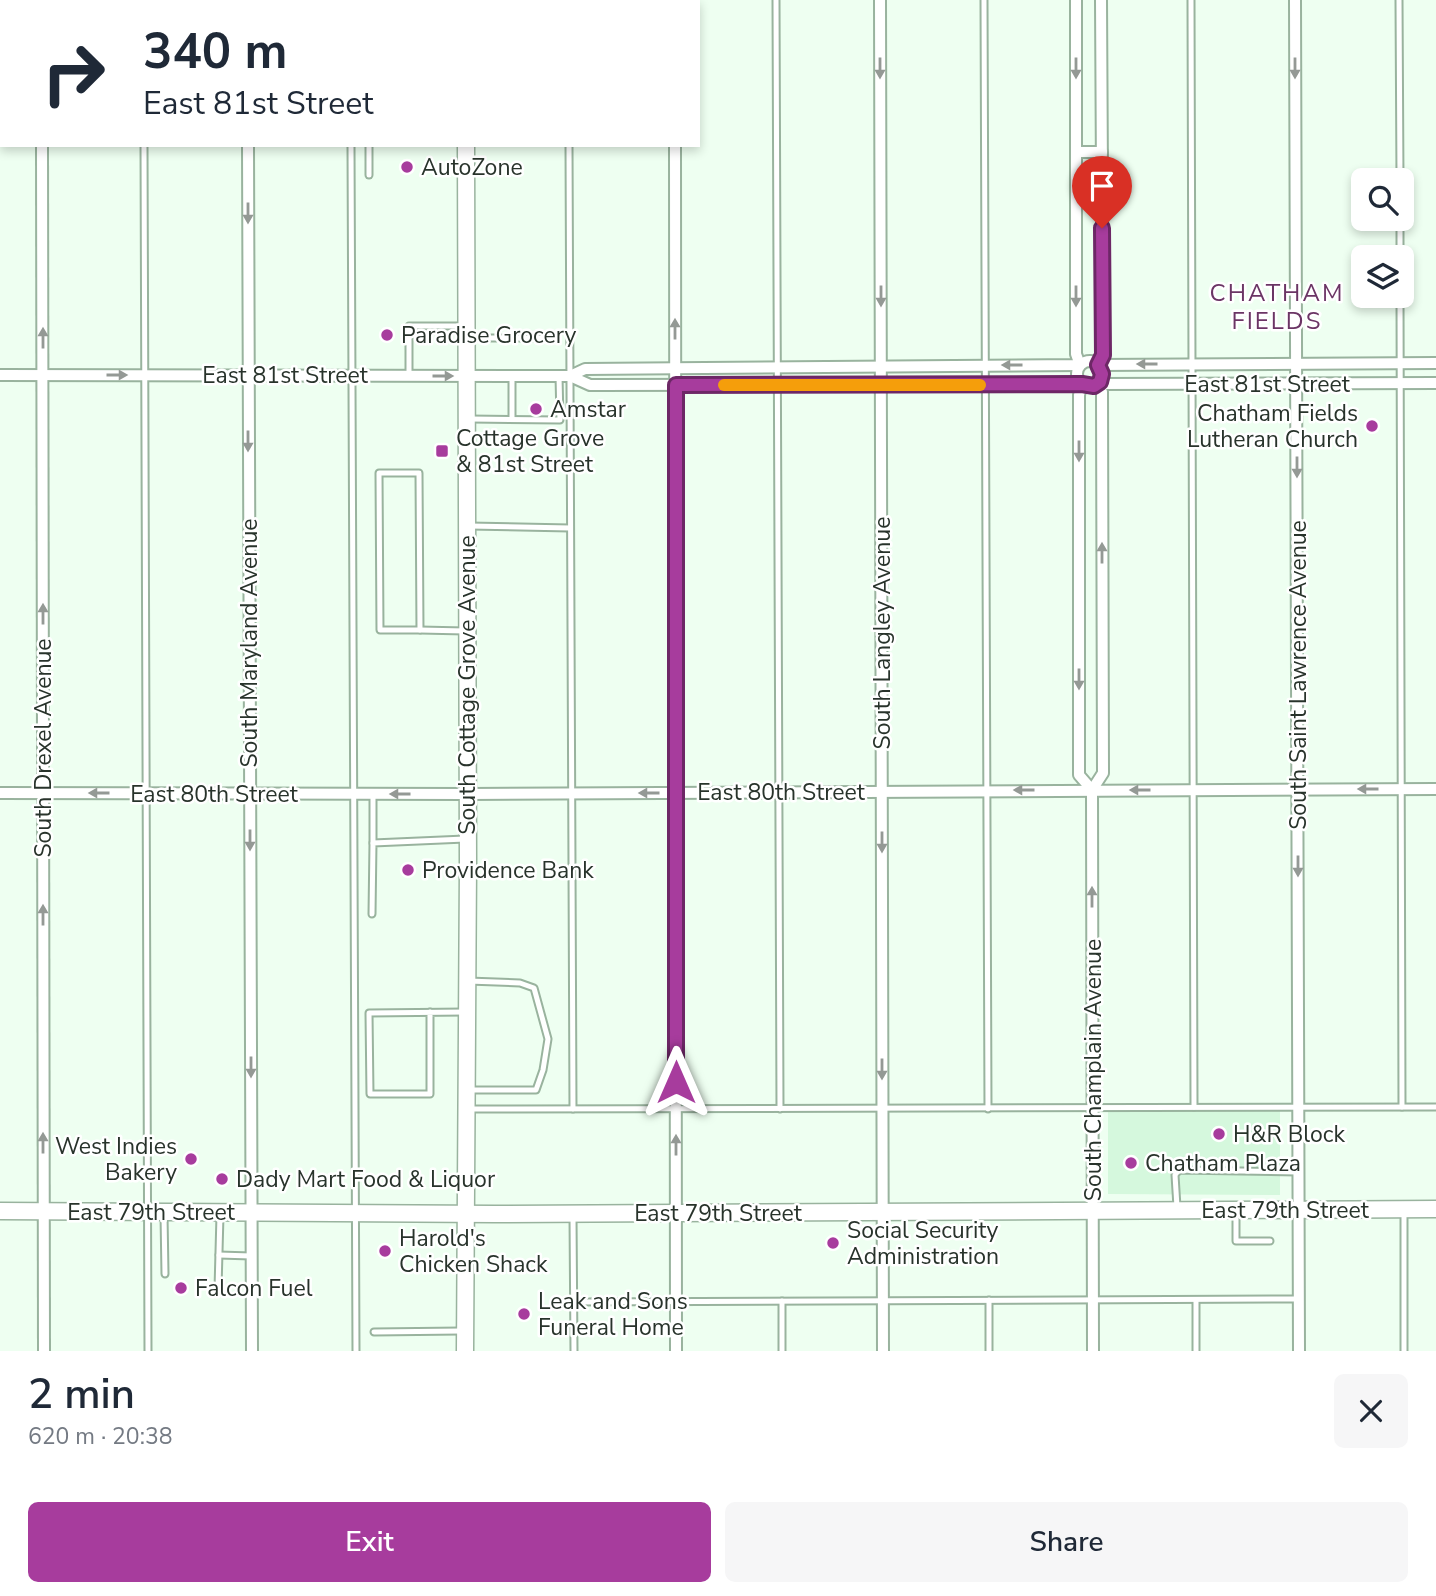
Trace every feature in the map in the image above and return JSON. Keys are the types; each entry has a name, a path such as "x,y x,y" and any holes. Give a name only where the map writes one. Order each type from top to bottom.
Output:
{"main road":[{"name":"South Cottage Grove Avenue","path":"465,1351 468,839 466,147"},
{"name":"East 79th Street","path":"0,1211 676,1213 1436,1209"}],"street":[{"name":"South Langley Avenue","path":"880,0 883,1351"},
{"path":"1076,0 1076,354 1080,365 1077,373 1082,384 1090,387 1098,384 1102,374 1098,365 1091,361 1080,365"},
{"path":"1098,365 1103,355 1101,0"},
{"name":"South Saint Lawrence Avenue","path":"1295,0 1300,1351"},
{"name":"South Drexel Avenue","path":"42,147 44,1351"},
{"name":"South Maryland Avenue","path":"248,147 252,1351"},
{"path":"675,147 676,1351"},
{"path":"1076,152 1102,152"},
{"name":"East 81st Street","path":"1098,365 1436,363"},
{"name":"East 81st Street","path":"0,375 565,376 585,369 1080,365"},
{"name":"East 81st Street","path":"565,376 590,385 1082,384"},
{"name":"East 81st Street","path":"1098,384 1436,383"},
{"name":"South Champlain Avenue","path":"1082,384 1079,389 1079,775 1092,790"},
{"name":"South Champlain Avenue","path":"1093,1351 1092,790 1103,773 1102,392 1098,384"},
{"path":"1079,599 1102,599"},
{"name":"East 80th Street","path":"0,793 571,794 1436,789"}],"lane":[{"path":"776,0 780,1109"},
{"path":"984,0 988,1109"},
{"path":"1191,0 1194,1107"},
{"path":"1399,0 1400,168"},
{"path":"144,147 147,793 156,1212 148,1351"},
{"path":"351,147 356,1351"},
{"path":"369,147 369,174"},
{"path":"569,147 565,376 570,528 573,1109"},
{"path":"1400,308 1402,1107"},
{"path":"409,376 409,326 544,338"},
{"path":"512,376 512,419"},
{"path":"466,419 560,420 565,376"},
{"path":"420,630 419,473 379,473 380,630 467,632"},
{"path":"466,526 570,528"},
{"path":"372,914 373,794"},
{"path":"373,843 468,839"},
{"path":"466,1090 536,1090 543,1070 548,1039 534,988 520,983 467,981"},
{"path":"430,1012 430,1094 370,1094 369,1013 430,1012 467,1012"},
{"path":"466,1109 1436,1107"},
{"path":"1177,1210 1175,1175 1179,1170 1299,1172"},
{"path":"1404,1209 1404,1351"},
{"path":"1236,1210 1236,1241 1270,1241"},
{"path":"156,1212 165,1274"},
{"path":"218,1289 220,1212"},
{"path":"573,1213 574,1351"},
{"path":"219,1255 251,1256"},
{"path":"573,1302 1299,1299"},
{"path":"989,1300 989,1351"},
{"path":"1196,1300 1196,1351"},
{"path":"782,1301 782,1351"},
{"path":"374,1332 465,1331"}],"shaded area":[{"name":"Chatham Plaza","path":"1108,1111 1280,1111 1280,1195 1108,1194"}],"slow traffic":[{"path":"724,385 980,385"}],"place":[{"name":"AutoZone","path":"407,167"},
{"name":"Paradise Grocery","path":"387,335"},
{"name":"Amstar","path":"536,409"},
{"name":"Chatham Fields Lutheran Church","path":"1372,426"},
{"name":"Cottage Grove & 81st Street","path":"442,451"},
{"name":"Providence Bank","path":"408,870"},
{"name":"H&R Block","path":"1219,1134"},
{"name":"West Indies Bakery","path":"191,1159"},
{"name":"Chatham Plaza","path":"1131,1163"},
{"name":"Dady Mart Food & Liquor","path":"222,1179"},
{"name":"Social Security Administration","path":"833,1243"},
{"name":"Harold's Chicken Shack","path":"385,1251"},
{"name":"Falcon Fuel","path":"181,1288"},
{"name":"Leak and Sons Funeral Home","path":"524,1314"}],"district":[{"name":"CHATHAM FIELDS","path":"1277,307"}],"route":[{"path":"676,1082 676,385 1094,386 1102,379 1102,370 1098,365 1103,355 1102,228"}]}
